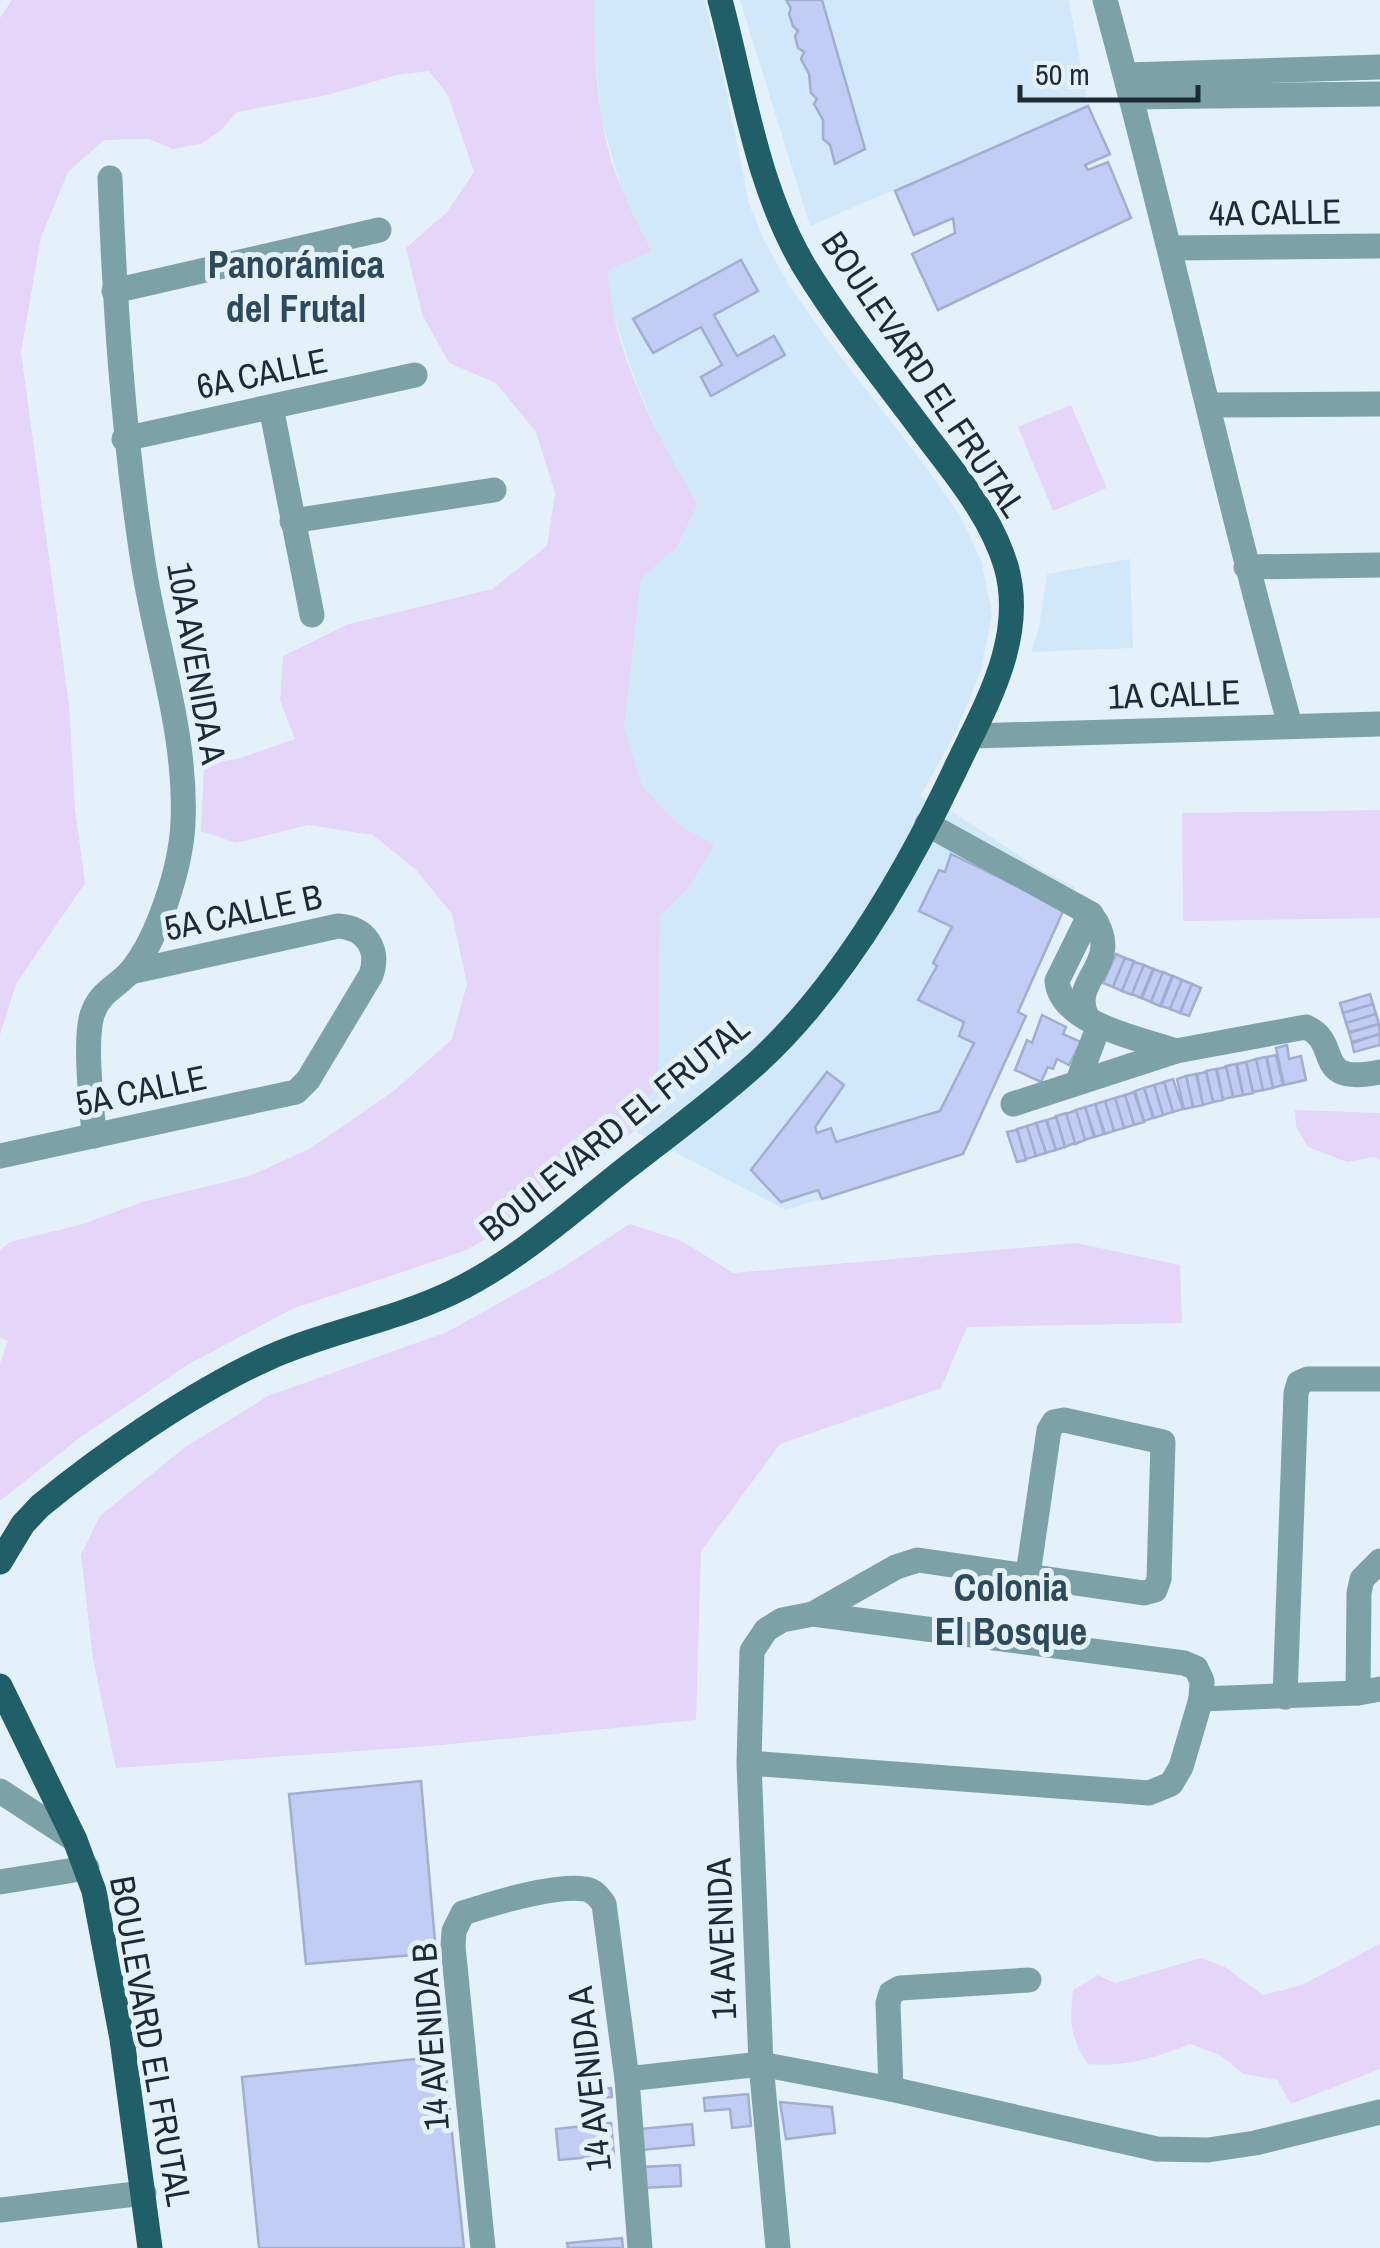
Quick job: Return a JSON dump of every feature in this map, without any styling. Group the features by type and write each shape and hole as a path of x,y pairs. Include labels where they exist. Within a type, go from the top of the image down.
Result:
{"main road":[{"name":"BOULEVARD EL FRUTAL","path":"0,1562 23,1524 40,1506 106,1457 265,1360 448,1294 492,1271 758,1062 786,1034 859,940 892,890 994,684 1010,634 1012,601 1006,567 978,506 800,259 766,184 720,0"},
{"name":"BOULEVARD EL FRUTAL","path":"0,1686 88,1868 122,2040 150,2248"}],"street":[{"path":"1105,0 1171,248 1246,567 1290,725"},
{"path":"1129,86 1380,67"},
{"path":"1129,86 1380,94"},
{"name":"10A AVENIDA A","path":"94,1136 90,1022 102,994 130,972 155,928 178,858 184,799 177,730 144,568 124,439 110,178"},
{"path":"114,290 379,230"},
{"name":"4A CALLE","path":"1171,248 1380,246"},
{"name":"6A CALLE","path":"124,439 415,375"},
{"path":"1209,405 1380,404"},
{"path":"271,408 312,614"},
{"path":"292,521 494,490"},
{"path":"1246,567 1380,565"},
{"name":"1A CALLE","path":"970,736 1380,724"},
{"path":"927,824 1087,912 1058,981 1063,1000 1093,1021 1176,1051"},
{"name":"5A CALLE B","path":"130,972 338,926 354,928 367,938 375,960 371,975 308,1080 296,1092"},
{"path":"1078,1081 1093,1021"},
{"path":"1012,1104 1176,1051 1306,1028 1318,1035 1330,1064 1339,1072 1361,1076 1380,1072"},
{"name":"5A CALLE","path":"0,1156 296,1092"},
{"path":"1285,1697 1296,1393 1299,1383 1308,1379 1380,1379"},
{"path":"813,1614 896,1567 918,1560 1144,1593 1156,1590 1160,1578 1166,1452 1163,1442 1064,1420 1054,1422 1049,1430 1028,1574"},
{"path":"1201,1699 1369,1691 1359,1593 1362,1579 1380,1561"},
{"path":"750,1762 1149,1793 1171,1784 1181,1767 1201,1699 1202,1681 1196,1668 1184,1663 813,1614"},
{"name":"14 AVENIDA","path":"778,2248 762,2064 750,1762 752,1651 766,1630 782,1620 813,1614"},
{"path":"0,1791 75,1840"},
{"path":"0,1882 88,1868"},
{"name":"14 AVENIDA B","path":"483,2248 454,1931 463,1913 523,1895 585,1889 598,1894 604,1904"},
{"name":"14 AVENIDA A","path":"604,1904 627,2080 640,2248"},
{"path":"891,2089 891,1993 900,1988 1028,1980"},
{"path":"627,2080 762,2064 1157,2149 1208,2150 1256,2143 1380,2112"},
{"path":"0,2210 144,2193"}],"shaded area":[{"path":"12,0 594,0 596,74 608,148 624,194 652,251 608,270 611,300 639,392 698,504 677,547 641,579 624,728 643,787 679,825 714,845 690,886 660,916 658,1079 634,1131 529,1216 464,1251 292,1309 187,1365 78,1439 0,1501 0,1363 8,1341 0,1338 0,1250 10,1242 83,1224 142,1202 250,1176 311,1148 395,1090 452,1039 467,984 452,914 416,870 373,835 308,825 236,843 201,831 204,764 237,759 295,739 280,700 283,656 349,624 492,589 547,546 555,493 536,432 496,383 449,363 422,314 406,248 447,212 474,172 448,95 429,71 237,112 201,144 173,149 149,139 104,140 68,172 41,237 21,352 69,705 75,809 85,883 16,984 0,1035 0,18"},
{"path":"594,0 704,0 749,204 764,240 790,287 826,338 960,516 981,560 992,614 981,671 955,734 920,797 954,813 1043,871 1075,887 1018,1011 1026,1016 963,1154 786,1210 634,1131 658,1079 660,916 690,886 679,825 643,787 624,728 641,579 677,547 698,504 666,452 635,380 610,304 608,270 652,250 622,191 601,117"},
{"path":"740,0 1069,0 1088,106 810,226"},
{"path":"1071,405 1107,488 1053,511 1018,427"},
{"path":"1130,559 1133,648 1031,652 1039,628 1047,574"},
{"path":"1380,810 1380,918 1183,921 1182,813"},
{"path":"1295,1110 1380,1113 1380,1160 1374,1157 1347,1162 1308,1147 1296,1126"},
{"path":"630,1224 682,1241 733,1273 1076,1243 1180,1265 1182,1323 967,1327 941,1388 780,1444 701,1551 696,1720 431,1746 116,1768 93,1659 81,1555 100,1516 184,1448 268,1396 447,1332 560,1269"},
{"path":"1380,1944 1380,2069 1291,2104 1277,2080 1244,2074 1218,2054 1190,2044 1140,2060 1088,2064 1074,2037 1073,1990 1098,1975 1115,1983 1201,1958 1225,1967 1263,1995 1302,1985"}],"building":[{"path":"786,0 822,0 865,149 835,164 830,145 823,139 823,120 814,104 817,99 811,93 809,74 801,59 804,52 798,48 798,31"},
{"path":"1088,106 1110,154 1085,165 1088,170 1108,162 1131,218 938,310 912,254 955,233 953,218 914,235 895,191"},
{"path":"741,260 758,291 714,315 737,356 774,336 785,355 711,396 701,377 722,365 701,327 653,353 633,319"},
{"path":"951,854 1064,909 1018,1012 1026,1016 963,1154 822,1199 818,1190 781,1202 751,1170 827,1072 844,1085 815,1127 817,1133 831,1128 836,1142 940,1111 974,1043 959,1036 964,1022 918,1000 952,927 919,911 939,870 945,872"},
{"path":"1116,954 1125,958 1113,987 1103,983"},
{"path":"1125,958 1134,961 1122,991 1113,987"},
{"path":"1134,962 1144,965 1132,995 1122,991"},
{"path":"1144,965 1153,969 1141,998 1132,994"},
{"path":"1154,969 1163,973 1151,1002 1142,998"},
{"path":"1163,972 1172,976 1160,1006 1151,1002"},
{"path":"1173,976 1182,980 1170,1009 1161,1006"},
{"path":"1182,980 1192,984 1180,1013 1170,1009"},
{"path":"1192,984 1201,988 1189,1016 1180,1013"},
{"path":"1370,994 1373,1004 1343,1013 1340,1003"},
{"path":"1373,1004 1376,1014 1346,1023 1343,1013"},
{"path":"1376,1014 1379,1024 1349,1032 1346,1023"},
{"path":"1042,1015 1066,1027 1063,1034 1081,1042 1069,1065 1057,1059 1041,1082 1015,1070 1027,1040 1032,1043"},
{"path":"1379,1024 1380,1034 1352,1042 1349,1033"},
{"path":"1380,1034 1380,1045 1354,1052 1352,1043"},
{"path":"1287,1045 1289,1059 1301,1056 1306,1080 1284,1085 1276,1048"},
{"path":"1276,1055 1283,1085 1273,1088 1267,1057"},
{"path":"1266,1057 1273,1088 1263,1090 1256,1059"},
{"path":"1256,1059 1263,1090 1253,1092 1246,1062"},
{"path":"1246,1062 1253,1093 1243,1095 1237,1064"},
{"path":"1236,1064 1243,1095 1233,1097 1226,1066"},
{"path":"1226,1067 1233,1097 1223,1099 1217,1069"},
{"path":"1216,1069 1223,1100 1213,1102 1206,1071"},
{"path":"1206,1072 1213,1102 1203,1105 1197,1074"},
{"path":"1196,1074 1203,1105 1193,1107 1186,1076"},
{"path":"1186,1076 1193,1107 1184,1109 1177,1079"},
{"path":"1173,1079 1183,1109 1173,1112 1164,1082"},
{"path":"1164,1082 1173,1112 1163,1115 1154,1085"},
{"path":"1154,1085 1163,1115 1154,1118 1144,1088"},
{"path":"1144,1088 1153,1118 1144,1121 1135,1091"},
{"path":"1134,1092 1144,1122 1134,1125 1125,1095"},
{"path":"1125,1095 1134,1125 1124,1128 1115,1098"},
{"path":"1115,1098 1124,1128 1114,1131 1105,1101"},
{"path":"1105,1101 1114,1131 1105,1134 1095,1104"},
{"path":"1095,1104 1104,1134 1095,1137 1085,1107"},
{"path":"1085,1107 1094,1137 1085,1140 1076,1110"},
{"path":"1076,1110 1085,1140 1075,1144 1066,1114"},
{"path":"1066,1113 1075,1143 1065,1147 1056,1116"},
{"path":"1056,1117 1065,1147 1056,1150 1047,1120"},
{"path":"1046,1120 1056,1150 1046,1153 1036,1123"},
{"path":"1036,1123 1046,1153 1036,1156 1027,1126"},
{"path":"1027,1126 1036,1156 1026,1159 1017,1129"},
{"path":"1017,1130 1026,1160 1017,1162 1007,1132"},
{"path":"421,1781 436,1953 306,1964 289,1794"},
{"path":"444,2056 464,2248 259,2248 242,2077"},
{"path":"611,2088 612,2097 582,2098 582,2089"},
{"path":"748,2094 751,2126 732,2128 730,2109 705,2111 704,2098"},
{"path":"780,2102 832,2107 835,2133 786,2139"},
{"path":"611,2123 614,2155 559,2160 556,2129"},
{"path":"692,2124 694,2145 642,2150 641,2129"},
{"path":"680,2165 681,2186 643,2188 642,2167"},
{"path":"622,2238 623,2248 568,2248 567,2243"}],"district":[{"name":"Panorámica del Frutal","path":"296,286"},
{"name":"Colonia El Bosque","path":"1011,1609"}]}
